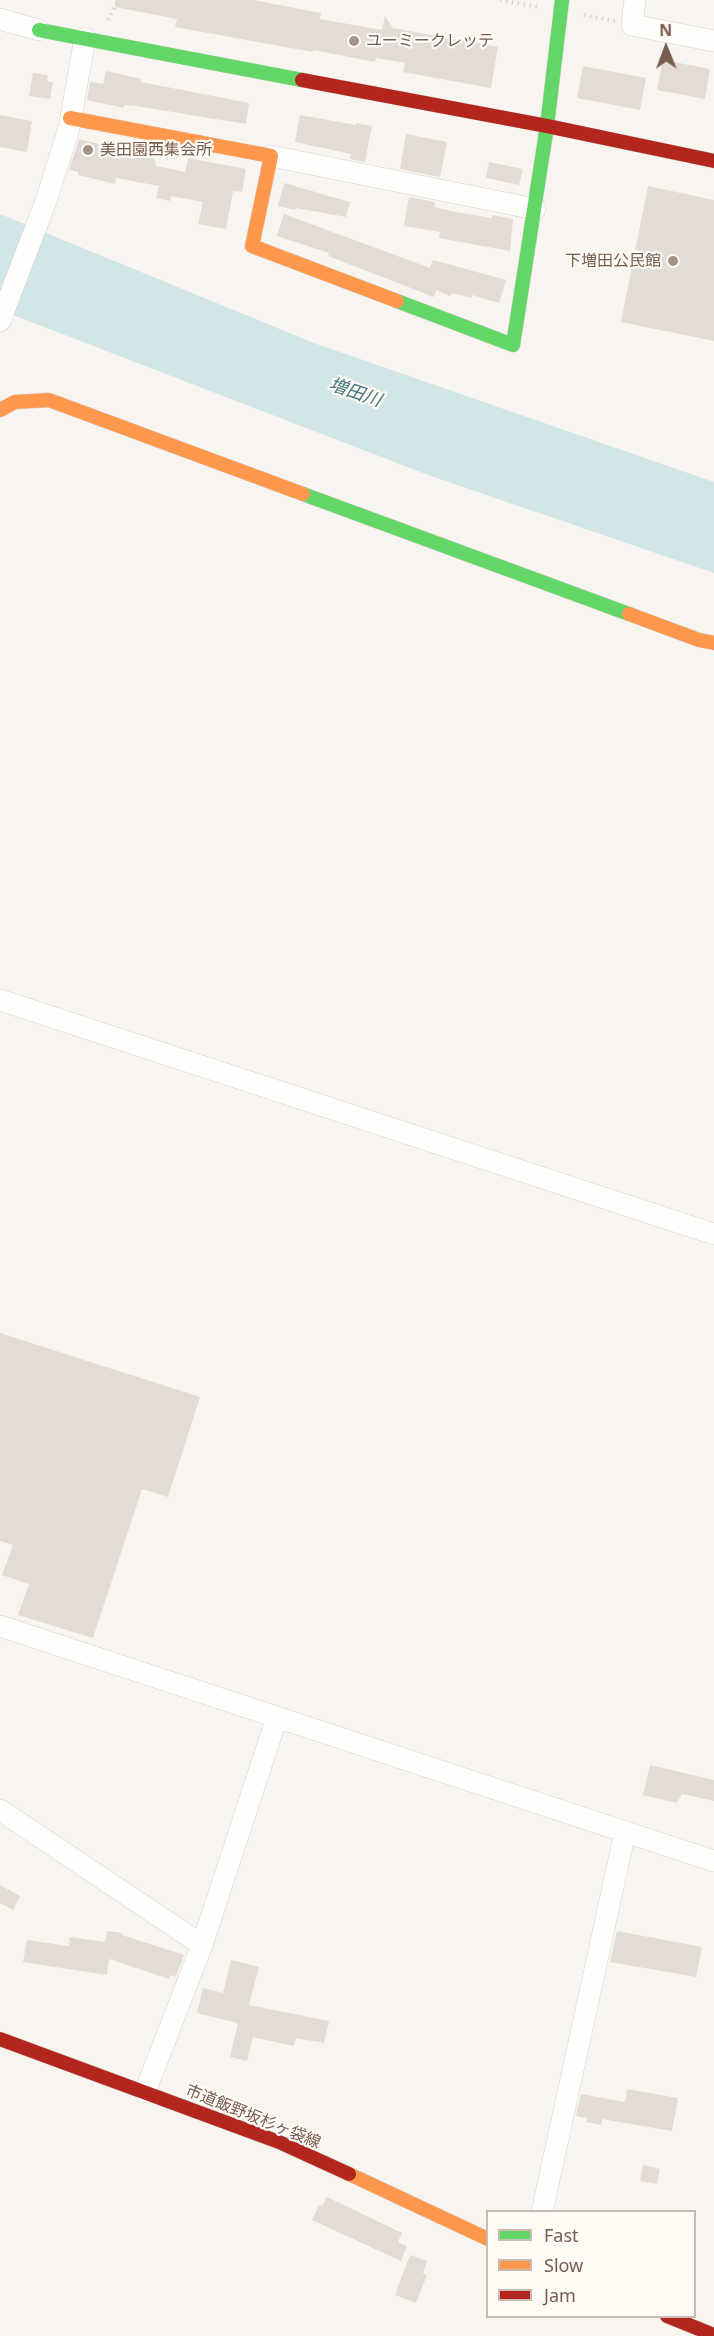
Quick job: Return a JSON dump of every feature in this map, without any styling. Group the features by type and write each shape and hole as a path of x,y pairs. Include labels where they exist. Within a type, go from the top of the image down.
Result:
{"street":[{"path":"271,156 252,246 513,345 547,126 562,0"},
{"path":"634,0 632,25 714,41"},
{"path":"0,21 547,126 714,161"},
{"path":"0,321 46,201 70,118 85,38"},
{"path":"70,118 535,209"},
{"path":"0,410 15,402 49,400 699,640 714,643"},
{"path":"0,1000 714,1234"},
{"path":"0,1626 714,1861"},
{"path":"145,2092 202,1945 277,1717"},
{"path":"0,1810 202,1945"},
{"path":"542,2210 625,1832"},
{"name":"市道飯野坂杉ヶ袋線","path":"0,2039 279,2142 486,2238"},
{"path":"672,2318 714,2335"}],"path":[{"path":"106,23 118,0"},
{"path":"500,0 545,9"},
{"path":"577,14 632,25"}],"water":[{"name":"増田川","path":"0,214 314,343 714,482 714,573 428,475 0,310"}],"building":[{"path":"116,0 253,0 321,13 320,19 382,30 385,16 393,28 498,47 491,88 403,72 405,63 376,58 375,62 175,27 177,19 115,7"},
{"path":"663,60 710,69 705,99 657,90"},
{"path":"583,66 646,78 640,110 577,98"},
{"path":"106,71 142,79 141,82 249,103 246,124 136,106 124,105 124,108 87,100 90,82 103,84"},
{"path":"33,73 48,75 47,81 53,82 50,99 29,96"},
{"path":"0,115 32,121 27,152 0,147"},
{"path":"300,115 372,126 365,162 350,159 351,154 295,142"},
{"path":"406,134 447,142 440,177 400,169"},
{"path":"79,139 99,144 98,149 129,156 130,153 154,158 156,166 185,172 188,158 246,169 242,192 233,191 226,229 198,224 203,202 171,196 170,201 156,198 159,186 116,178 115,184 78,175 78,172 69,170"},
{"path":"489,162 523,169 519,185 486,178"},
{"path":"284,183 350,202 346,217 278,206"},
{"name":"下増田公民館","path":"648,186 714,200 714,341 621,322"},
{"path":"409,197 435,202 434,207 450,211 513,219 510,251 439,238 440,232 404,226"},
{"path":"284,214 430,268 433,260 506,280 499,303 472,295 472,298 452,293 450,296 436,290 434,297 328,256 329,253 277,236"},
{"path":"0,1333 200,1397 168,1497 142,1489 93,1638 18,1615 29,1584 2,1575 13,1545 0,1541"},
{"path":"650,1765 714,1780 714,1801 682,1794 677,1803 643,1795"},
{"path":"0,1885 20,1896 13,1910 0,1903"},
{"path":"107,1931 122,1933 122,1935 184,1955 176,1977 170,1975 169,1979 109,1959 107,1975 23,1962 27,1940 69,1946 70,1937 105,1942"},
{"path":"617,1931 702,1947 696,1977 610,1962"},
{"path":"231,1960 259,1967 249,2005 329,2021 324,2043 296,2038 294,2046 253,2037 247,2061 230,2057 238,2023 197,2013 203,1988 223,1993"},
{"path":"627,2089 678,2098 672,2131 602,2119 601,2125 586,2122 587,2118 576,2116 581,2094 625,2102"},
{"path":"643,2165 660,2169 657,2184 640,2181"},
{"path":"327,2197 402,2233 398,2242 407,2246 401,2261 312,2220 319,2205 322,2206"},
{"path":"410,2255 427,2261 423,2273 427,2275 416,2303 395,2295"}],"traffic: fast":[{"path":"397,301 513,345 547,126 562,0"},
{"path":"39,30 302,80"},
{"path":"303,494 629,614"}],"traffic: slow":[{"path":"70,118 271,156 252,246 397,301"},
{"path":"0,410 15,402 49,400 303,494"},
{"path":"629,614 699,640 714,643"},
{"path":"349,2174 486,2238"}],"traffic: jam":[{"path":"302,80 547,126 714,161"},
{"path":"0,2039 279,2142 349,2174"},
{"path":"672,2318 714,2335"}],"place":[{"name":"ユーミークレッテ","path":"354,41"},
{"name":"美田園西集会所","path":"88,150"},
{"name":"下増田公民館","path":"673,261"}]}
